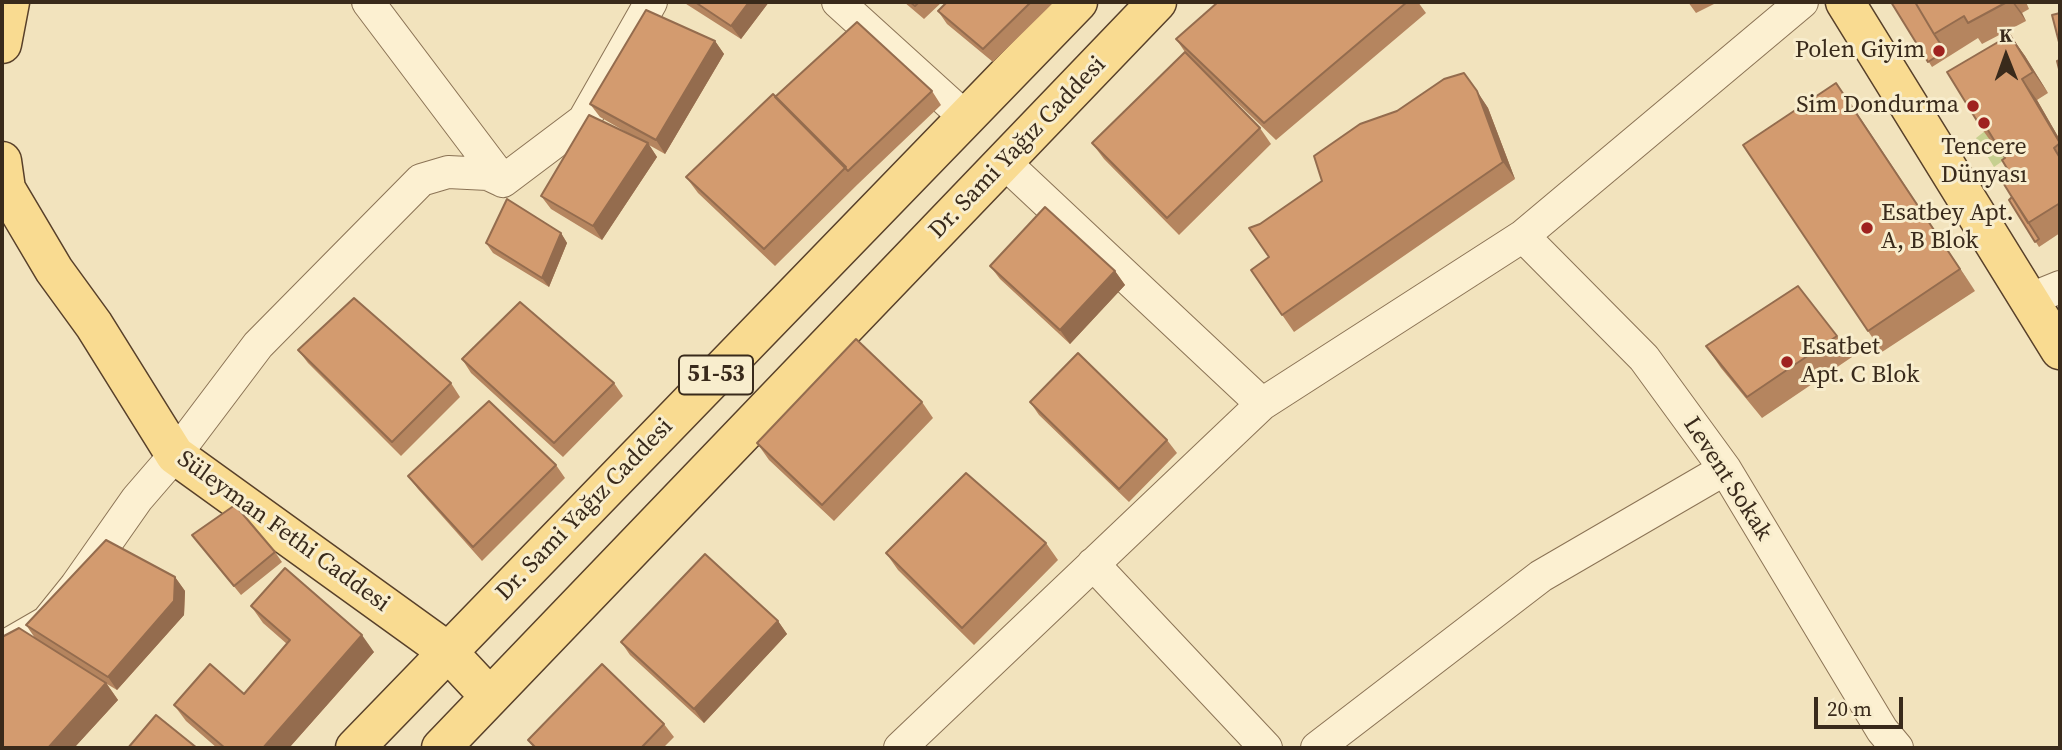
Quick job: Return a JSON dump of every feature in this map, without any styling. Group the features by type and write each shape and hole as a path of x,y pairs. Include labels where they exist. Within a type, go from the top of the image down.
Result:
{"main road":[{"path":"2,44 9,2"},
{"name":"Dr. Sami Yağız Caddesi","path":"355,748 1079,2"},
{"name":"Dr. Sami Yağız Caddesi","path":"441,748 1157,2"},
{"path":"1845,2 2044,293 2060,350"},
{"name":"Süleyman Fethi Caddesi","path":"2,161 6,189 54,270 94,325 175,456 447,651 490,697"}],"street":[{"path":"368,2 503,181"},
{"path":"503,181 584,120 651,2"},
{"path":"838,2 966,118"},
{"path":"900,748 1262,404 1523,236 1802,2"},
{"path":"1004,162 1262,404"},
{"path":"2,648 47,622 76,586 137,499 175,456 258,345 421,180 449,172 488,174 503,181"},
{"name":"Levent Sokak","path":"1523,236 1644,358 1725,469 1880,742"},
{"path":"1317,748 1541,576 1725,469"},
{"path":"1093,564 1266,748"}],"green space":[{"path":"1985,131 1997,150 2001,148 2007,158 1994,167 1976,138"}],"building":[{"path":"695,2 749,2 731,26"},
{"path":"947,2 1031,2 983,49 938,11"},
{"path":"1218,2 1407,2 1264,123 1176,39"},
{"path":"1891,2 1915,2 1945,51 1928,62"},
{"path":"1915,2 2007,2 1968,23 1964,16 1934,34"},
{"path":"646,10 715,41 656,140 590,104"},
{"path":"2060,13 2060,46 2052,15"},
{"path":"857,22 932,91 848,171 775,97"},
{"path":"2010,35 2033,72 2022,79 2060,143 2054,148 2060,158 2060,203 2028,223 2002,181 2011,175 2002,160 2005,158 1986,127 1982,129 1947,72"},
{"path":"1185,52 1260,128 1167,218 1092,143"},
{"path":"1464,73 1477,91 1503,162 1282,315 1251,270 1269,257 1249,228 1260,224 1322,181 1314,156 1360,124 1397,111 1444,79"},
{"name":"Esatbey Apt. A, B Blok","path":"1836,83 1960,269 1868,331 1743,145"},
{"path":"773,94 846,167 764,249 686,177"},
{"path":"589,115 648,143 593,226 541,196"},
{"path":"2012,197 2039,239 2035,242 2009,200"},
{"path":"507,199 561,233 542,278 486,243"},
{"path":"1045,207 1115,271 1060,330 990,266"},
{"path":"1798,286 1837,336 1747,397 1706,346"},
{"path":"354,298 451,383 392,442 298,350"},
{"path":"520,302 614,383 554,443 462,359"},
{"path":"856,339 922,402 822,505 757,443"},
{"path":"1078,353 1167,440 1119,489 1030,402"},
{"path":"489,401 556,465 473,547 408,476"},
{"path":"966,473 1046,543 962,628 886,553"},
{"path":"235,505 275,552 234,586 192,535"},
{"path":"106,540 175,577 174,601 108,677 26,625"},
{"path":"705,554 778,621 694,709 621,642"},
{"path":"285,568 362,635 263,748 225,748 174,705 210,664 244,694 290,640 251,606"},
{"path":"19,628 106,683 48,748 2,748 2,637"},
{"path":"602,664 664,724 641,748 536,748 528,740"},
{"path":"156,715 197,748 128,748"}],"place":[{"name":"Polen Giyim","path":"1939,51"},
{"name":"Sim Dondurma","path":"1973,106"},
{"name":"Tencere Dünyası","path":"1984,123"},
{"name":"Esatbey Apt. A, B Blok","path":"1867,228"},
{"name":"Esatbet Apt. C Blok","path":"1787,362"}]}
